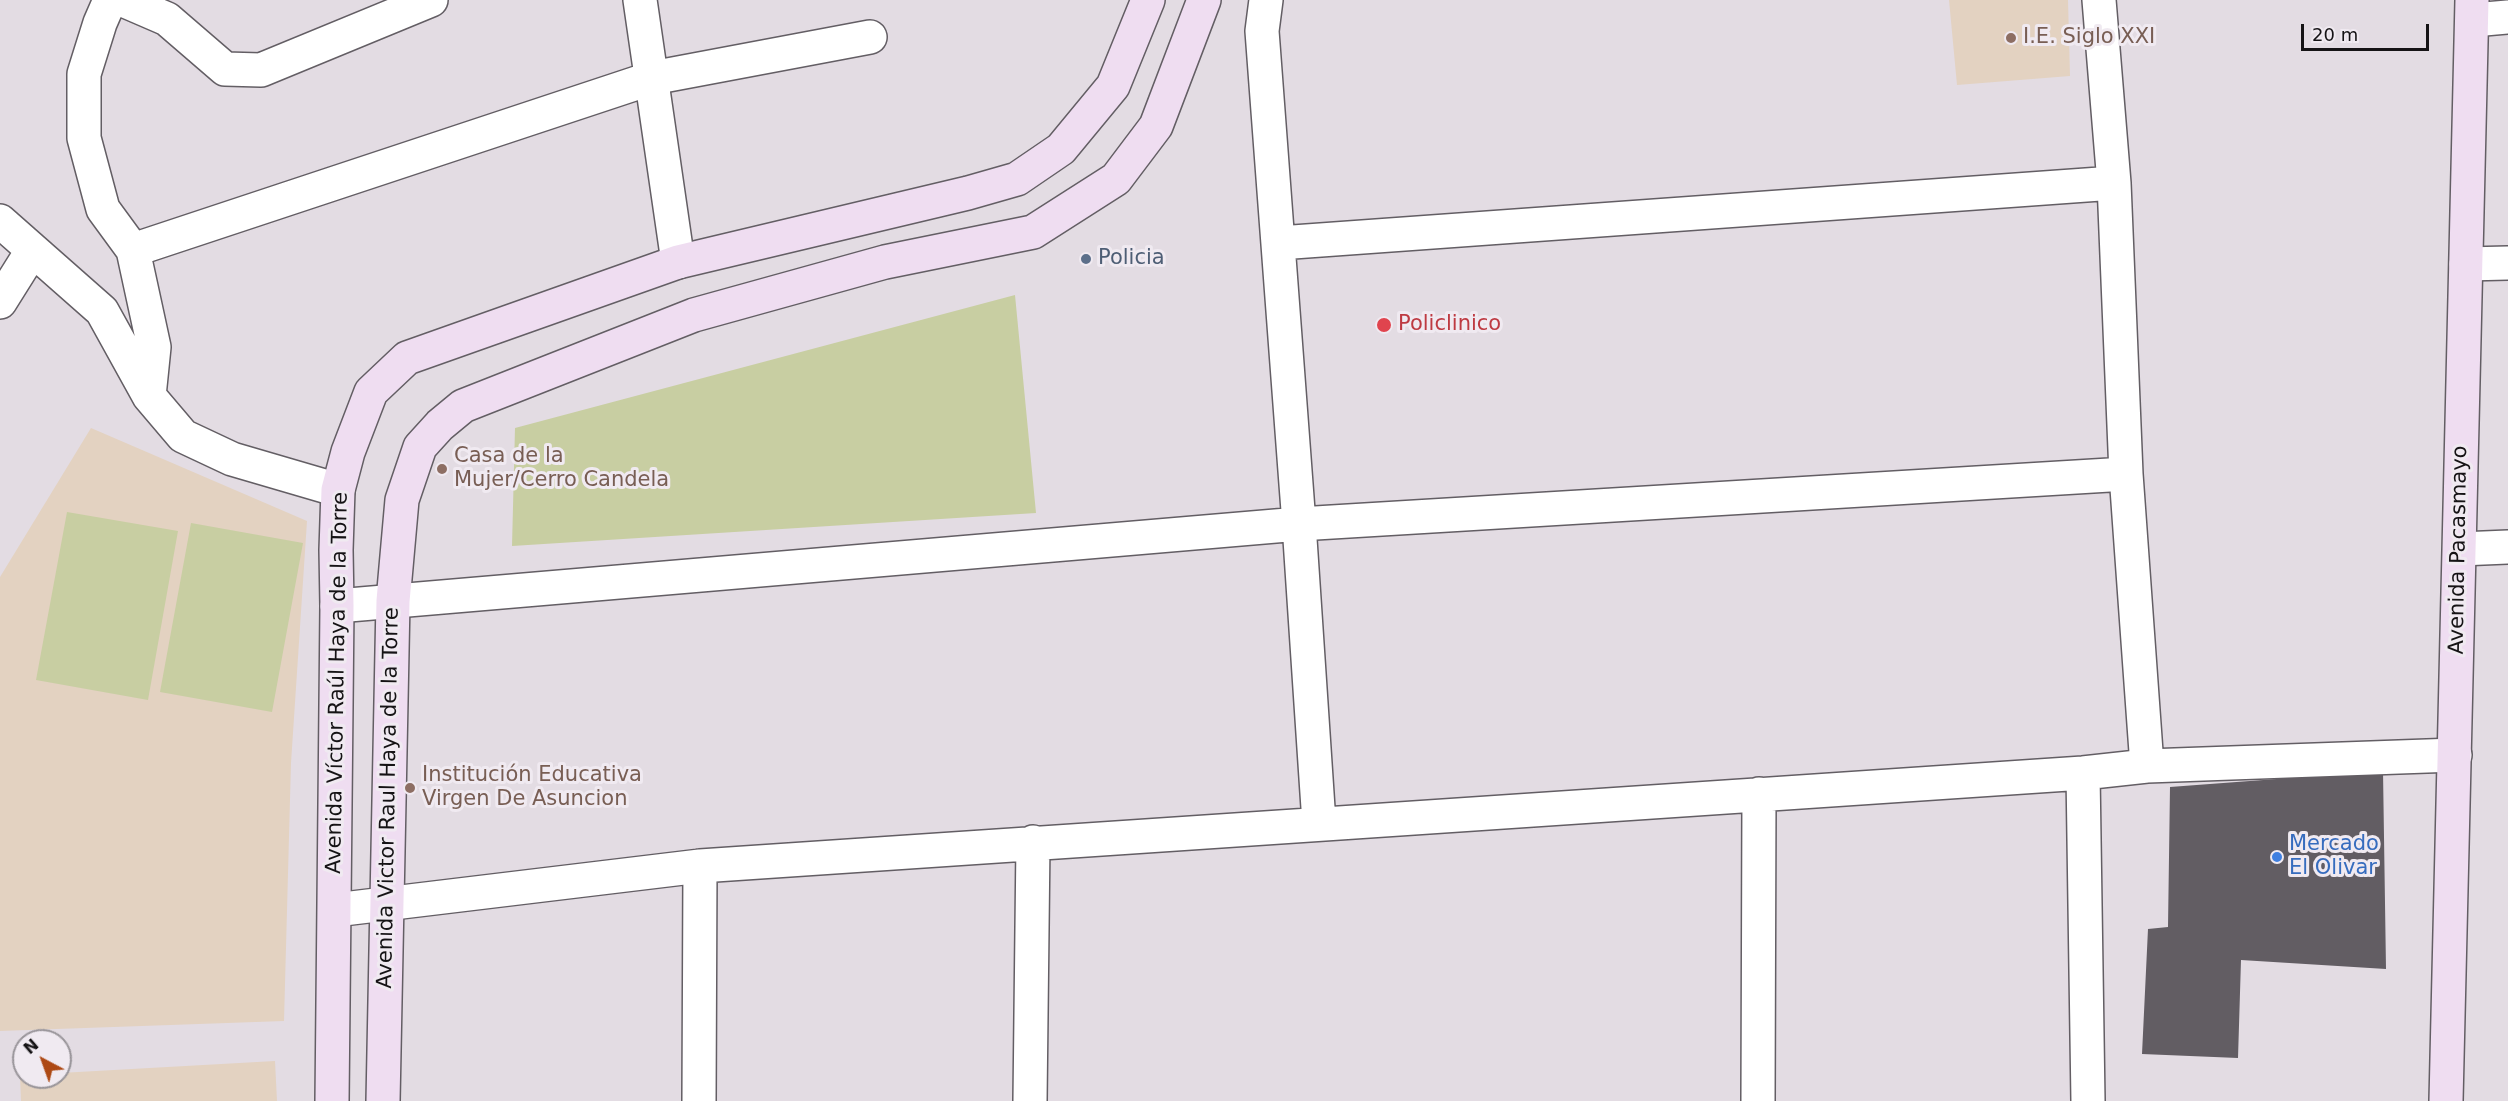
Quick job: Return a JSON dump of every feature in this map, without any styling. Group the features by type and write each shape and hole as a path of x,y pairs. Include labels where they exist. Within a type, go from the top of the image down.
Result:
{"street":[{"path":"110,0 100,23 84,74 84,138 103,209 134,250 154,347 149,396"},
{"path":"123,0 167,19 225,69 261,70 430,0"},
{"path":"640,0 678,262"},
{"name":"Avenida Víctor Raúl Haya de la Torre","path":"332,1101 336,550 339,490 348,452 371,392 407,358 678,262 968,193 1017,178 1061,149 1113,86 1148,0"},
{"name":"Avenida Victor Raul Haya de la Torre","path":"383,1101 393,601 402,500 420,447 440,425 463,406 694,315 885,262 1033,232 1116,179 1156,126 1204,0"},
{"path":"1266,0 1262,31 1319,823"},
{"path":"2098,0 2114,183 2126,474 2147,766"},
{"path":"2472,10 2508,17"},
{"name":"Avenida Pacasmayo","path":"2446,1101 2472,10"},
{"path":"134,250 652,78 870,37"},
{"path":"1279,243 2114,183"},
{"path":"0,220 32,251 102,311 149,396 183,436 232,459 339,490"},
{"path":"0,302 32,251"},
{"path":"2466,264 2508,263"},
{"path":"337,606 1299,524 2126,474"},
{"path":"2460,549 2508,548"},
{"path":"335,910 700,866 2084,773 2147,766 2455,755"},
{"path":"2084,773 2088,1101"},
{"path":"1758,1101 1759,794"},
{"path":"1030,1101 1033,842"},
{"path":"699,1101 700,866"}],"shaded area":[{"name":"I.E. Siglo XXI","path":"1949,0 2068,0 2070,76 1957,85"},
{"path":"91,428 307,521 291,763 284,1021 0,1031 0,577"},
{"path":"275,1061 277,1101 21,1101 21,1089 72,1089 72,1072"}],"green space":[{"path":"1015,295 1036,513 512,546 515,428"},
{"path":"67,512 178,531 148,700 36,680"},
{"path":"191,523 303,543 272,712 160,692"}],"building":[{"name":"Mercado El Olivar","path":"2383,771 2386,969 2241,960 2238,1058 2142,1054 2148,929 2168,927 2170,787"}],"place":[{"name":"I.E. Siglo XXI","path":"2011,38"},
{"name":"Policia","path":"1086,259"},
{"name":"Policlinico","path":"1384,325"},
{"name":"Casa de la Mujer/Cerro Candela","path":"442,469"},
{"name":"Institución Educativa Virgen De Asuncion","path":"410,788"},
{"name":"Mercado El Olivar","path":"2277,857"}]}
